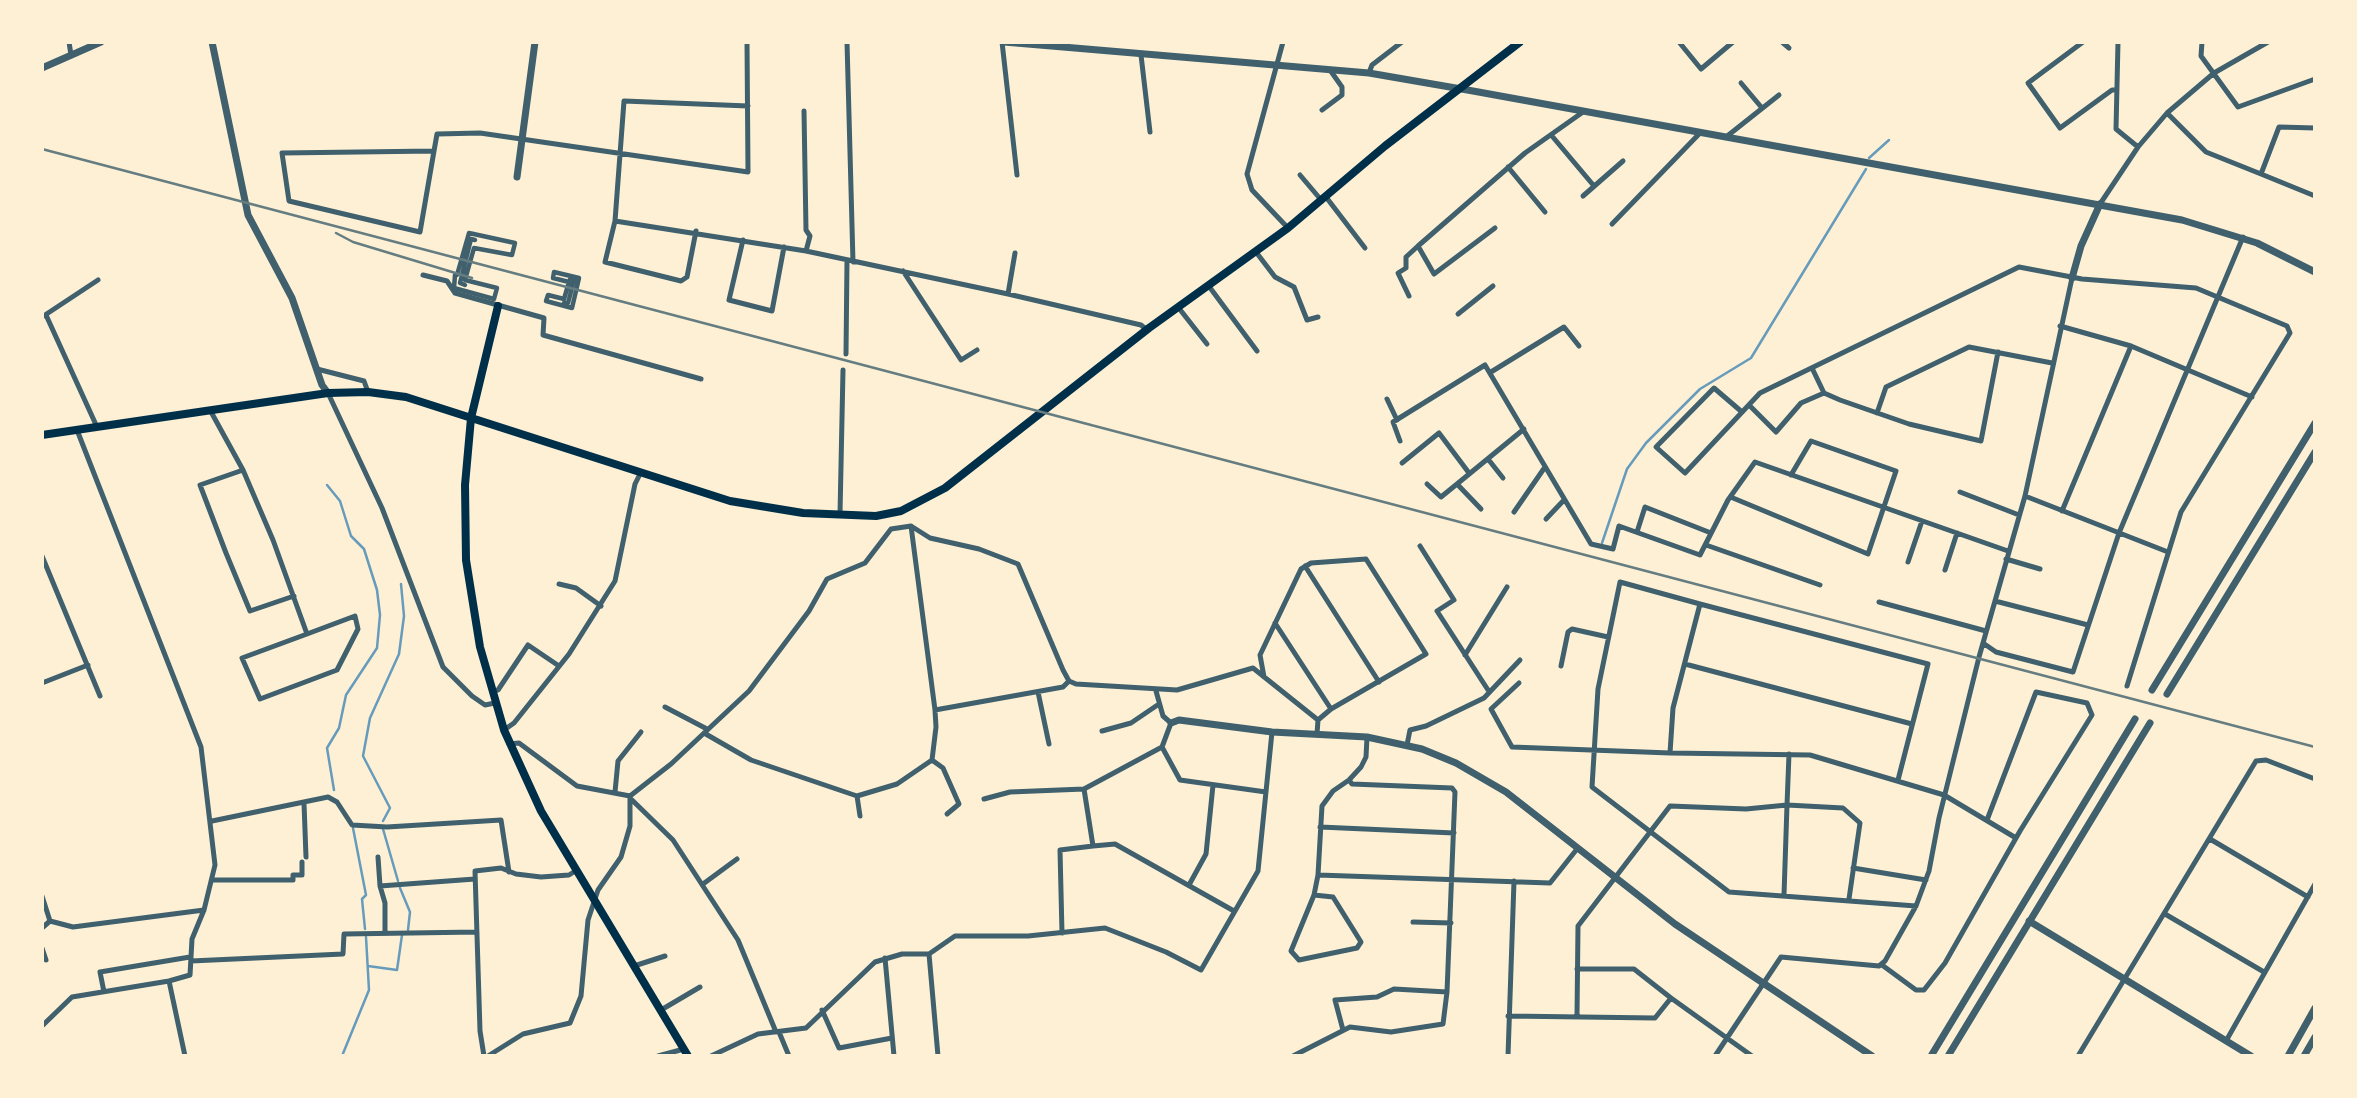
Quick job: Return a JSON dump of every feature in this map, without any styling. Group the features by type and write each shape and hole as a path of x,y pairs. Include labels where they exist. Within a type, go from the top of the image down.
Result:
{"main road":[{"path":"42,435 328,393 368,392 406,397 740,503 803,513 889,514 918,505 945,488 1147,330 1288,228 1385,146 1520,42"},
{"path":"499,306 471,418 465,485 466,560 473,617 504,730 541,811 686,1053"}],"street":[{"path":"69,42 71,55"},
{"path":"43,64 102,42"},
{"path":"212,42 246,208 292,298 317,369 382,508 443,667 472,696 485,705 495,703"},
{"path":"517,177 535,42"},
{"path":"434,151 282,153 289,201 420,232 437,134 480,133 748,172 747,42"},
{"path":"846,354 850,261 847,42"},
{"path":"1017,176 1003,42 1369,73 2100,204 2203,225 2242,237 2315,272"},
{"path":"1283,42 1247,174 1252,190 1288,228"},
{"path":"1369,73 1372,65 1402,42"},
{"path":"1679,42 1701,69 1733,42"},
{"path":"1782,42 1789,48"},
{"path":"2084,42 2028,83 2060,128 2112,90 2117,90"},
{"path":"2118,42 2116,129 2138,147"},
{"path":"2202,42 2202,56 2238,107 2315,79"},
{"path":"1882,965 1916,906 1926,880 1944,795 1986,631 2025,496 2060,326 2081,247 2100,204 2138,147 2167,113 2214,73 2268,42"},
{"path":"1141,55 1150,132"},
{"path":"1322,110 1342,94 1342,87 1330,70"},
{"path":"1741,83 1762,108"},
{"path":"1726,137 1779,96"},
{"path":"696,231 687,277 681,281 605,262 615,221 624,102 748,106"},
{"path":"804,111 806,230 810,236 806,251"},
{"path":"1409,296 1398,273 1406,268 1406,257 1508,167 1583,112"},
{"path":"2167,113 2206,152 2315,196"},
{"path":"2261,174 2279,127 2315,128"},
{"path":"1612,224 1700,133"},
{"path":"1552,136 1594,186"},
{"path":"1583,196 1623,161"},
{"path":"1508,167 1545,212"},
{"path":"1300,175 1365,248"},
{"path":"615,221 696,231 806,251 1009,294 1141,325 1147,330"},
{"path":"1418,246 1434,274 1495,228"},
{"path":"469,233 515,243 512,255 474,248 465,280 497,288 494,299 454,288 456,282 453,281 469,233"},
{"path":"1983,643 1996,652 2073,672 2119,533 2242,237"},
{"path":"465,285 460,283 471,239 475,240"},
{"path":"743,240 729,300 772,311 784,247"},
{"path":"1256,252 1275,277 1294,287 1307,320 1318,317"},
{"path":"1009,294 1015,253"},
{"path":"1742,412 1714,388 1656,446 1685,473 1760,393 2019,267 2072,278 2196,288 2287,326 2290,333 2181,512 2127,685"},
{"path":"903,271 961,360 977,350"},
{"path":"554,272 579,278 572,308 546,301 548,295 564,299 569,282 553,278 554,272"},
{"path":"423,275 447,281 455,293 544,318 543,335 701,379"},
{"path":"564,303 568,303 574,280 570,279"},
{"path":"97,427 44,316 98,280"},
{"path":"1208,285 1257,351"},
{"path":"1458,314 1493,286"},
{"path":"1178,307 1207,344"},
{"path":"2060,326 2131,346 2252,397"},
{"path":"1491,372 1564,327 1579,346"},
{"path":"1877,412 1886,387 1969,346 2052,363"},
{"path":"2062,511 2131,346"},
{"path":"1749,405 1776,432 1801,403 1824,393 1909,424 1981,441 1998,352"},
{"path":"1400,441 1393,422 1485,365 1591,544 1613,549 1619,526 1700,555 1728,500 1733,498 1755,462 2008,551"},
{"path":"1812,368 1824,393"},
{"path":"317,369 364,381 368,392"},
{"path":"841,514 843,370"},
{"path":"1387,399 1397,420"},
{"path":"210,410 243,470 285,567 307,634"},
{"path":"2152,690 2315,423"},
{"path":"1427,484 1441,497 1524,429"},
{"path":"42,1026 66,1001 190,975 192,939 214,880 212,821 201,747 78,430"},
{"path":"1402,463 1439,433 1469,473"},
{"path":"1733,498 1868,554 1896,471 1811,441 1791,475"},
{"path":"2167,694 2315,453"},
{"path":"1488,458 1503,478"},
{"path":"1514,512 1545,467"},
{"path":"243,470 200,485 226,553 250,611 293,596"},
{"path":"504,730 514,723 559,666 615,581 635,484 641,472"},
{"path":"1457,484 1481,509"},
{"path":"1960,492 2019,515"},
{"path":"2025,496 2168,552"},
{"path":"1546,519 1564,500"},
{"path":"1637,532 1645,507 1712,533"},
{"path":"577,870 569,875 541,877 509,872 501,868 475,871 480,1031 486,1056 523,1034 570,1023 582,996 588,920 594,898 621,857 630,826 631,798 706,731 766,671 827,579 865,564 891,529 889,514"},
{"path":"1908,562 1922,521"},
{"path":"891,529 911,526 930,538 979,549 1018,564 1069,681 1076,684 1156,691 1177,690 1253,668 1318,720"},
{"path":"665,707 751,760 857,796 897,784 932,761 935,710 911,526"},
{"path":"1945,570 1957,533"},
{"path":"1706,545 1820,585"},
{"path":"1420,546 1454,600 1437,611 1488,690"},
{"path":"42,556 100,696"},
{"path":"1264,677 1260,655 1301,569 1306,566 1366,559 1426,654 1331,709 1318,720 1317,734"},
{"path":"2006,559 2040,569"},
{"path":"1306,566 1378,682"},
{"path":"1898,780 1928,664 1620,582 1598,689 1592,787 1729,892 1916,906"},
{"path":"559,584 576,588 601,606"},
{"path":"1465,655 1507,587"},
{"path":"1995,601 2088,625"},
{"path":"1879,602 1986,631"},
{"path":"1670,753 1673,708 1700,604"},
{"path":"355,616 358,629 337,670 260,699 242,658 307,634 355,616"},
{"path":"1275,623 1331,709"},
{"path":"1561,666 1568,632 1572,629 1608,637"},
{"path":"492,692 498,690 528,645 559,666"},
{"path":"1407,745 1410,730 1426,726 1483,698 1520,660"},
{"path":"1685,664 1912,724"},
{"path":"42,683 88,665"},
{"path":"935,710 1063,687 1069,681"},
{"path":"1491,709 1519,683"},
{"path":"1156,691 1163,716 1171,723"},
{"path":"1038,692 1049,744"},
{"path":"1715,1056 1781,957 1882,965 1916,990 1924,990 1945,963 2016,838 2092,715 2087,703 2036,692 1987,820"},
{"path":"1483,698 1512,747 1810,755 1944,795 2016,838"},
{"path":"1102,731 1131,723 1159,704"},
{"path":"1931,1056 2135,719"},
{"path":"984,799 1010,792 1084,789 1162,747 1171,723 1179,720 1272,732 1367,737 1407,745 1456,763 1489,780 1615,878 1762,985 1872,1056"},
{"path":"1948,1056 2150,723"},
{"path":"615,792 618,761 641,732"},
{"path":"711,1056 758,1034 806,1028 874,962 902,954 929,954 956,936 965,934 1028,936 1105,928 1166,952 1200,970 1258,871 1272,732"},
{"path":"1314,895 1333,897 1361,942 1357,948 1299,960 1291,951 1314,895 1318,875 1322,806 1329,795 1349,780 1366,757 1367,737"},
{"path":"509,744 519,743 569,782 631,798 673,839 738,940 789,1056"},
{"path":"1162,747 1180,780 1266,792"},
{"path":"1784,895 1789,754"},
{"path":"2078,1056 2256,761 2266,760 2315,779"},
{"path":"932,761 943,768 959,804 947,814"},
{"path":"1293,1056 1350,1027 1391,1032 1443,1024 1451,923 1454,833 1452,788 1352,784 1349,780"},
{"path":"1189,885 1206,855 1213,785"},
{"path":"1084,789 1093,846"},
{"path":"857,796 860,816"},
{"path":"212,821 328,797 337,802 352,825 387,827 501,820 509,872"},
{"path":"214,880 293,880 293,875 302,875 304,803"},
{"path":"1577,1016 1578,926 1670,806 1746,809 1787,805 1843,808 1860,822 1849,900"},
{"path":"1320,827 1454,833"},
{"path":"2210,839 2308,897"},
{"path":"1062,933 1060,850 1115,844 1234,911"},
{"path":"1318,875 1550,883 1577,849"},
{"path":"378,857 380,886 385,903 385,933"},
{"path":"703,884 737,859"},
{"path":"1853,868 1926,880"},
{"path":"380,886 475,879"},
{"path":"1508,1056 1514,881"},
{"path":"2226,1041 2315,884"},
{"path":"42,896 50,922"},
{"path":"42,928 50,922 73,927 205,910"},
{"path":"2165,914 2264,972"},
{"path":"2029,921 2251,1056"},
{"path":"1413,922 1451,923"},
{"path":"104,992 100,972 190,959 343,954 344,933 477,932"},
{"path":"42,948 46,960"},
{"path":"929,954 938,1056"},
{"path":"634,966 665,956"},
{"path":"886,958 894,1056"},
{"path":"1577,969 1634,969 1752,1056"},
{"path":"169,981 185,1056"},
{"path":"661,1010 700,987"},
{"path":"1343,1030 1335,1000 1377,997 1394,989 1447,992"},
{"path":"1508,1016 1656,1018 1671,998"},
{"path":"2288,1056 2315,1008"},
{"path":"822,1010 839,1048 892,1038"},
{"path":"2304,1056 2315,1037"},
{"path":"658,1056 686,1053"}],"waterway":[{"path":"1869,158 1889,140"},
{"path":"1602,543 1627,469 1646,443 1700,389 1751,358 1866,169"},
{"path":"327,485 340,501 351,536 364,549 377,590 380,615 377,648 346,695 339,728 327,748 334,790"},
{"path":"383,821 390,808 363,756 370,718 399,654 404,616 401,584"},
{"path":"353,828 366,895 362,899 365,929"},
{"path":"383,829 398,881"},
{"path":"400,888 410,912 408,930"},
{"path":"368,966 397,970 402,935"},
{"path":"342,1056 369,990 366,937"}],"railway":[{"path":"42,149 2315,747"},
{"path":"336,233 353,242 472,278"}]}
